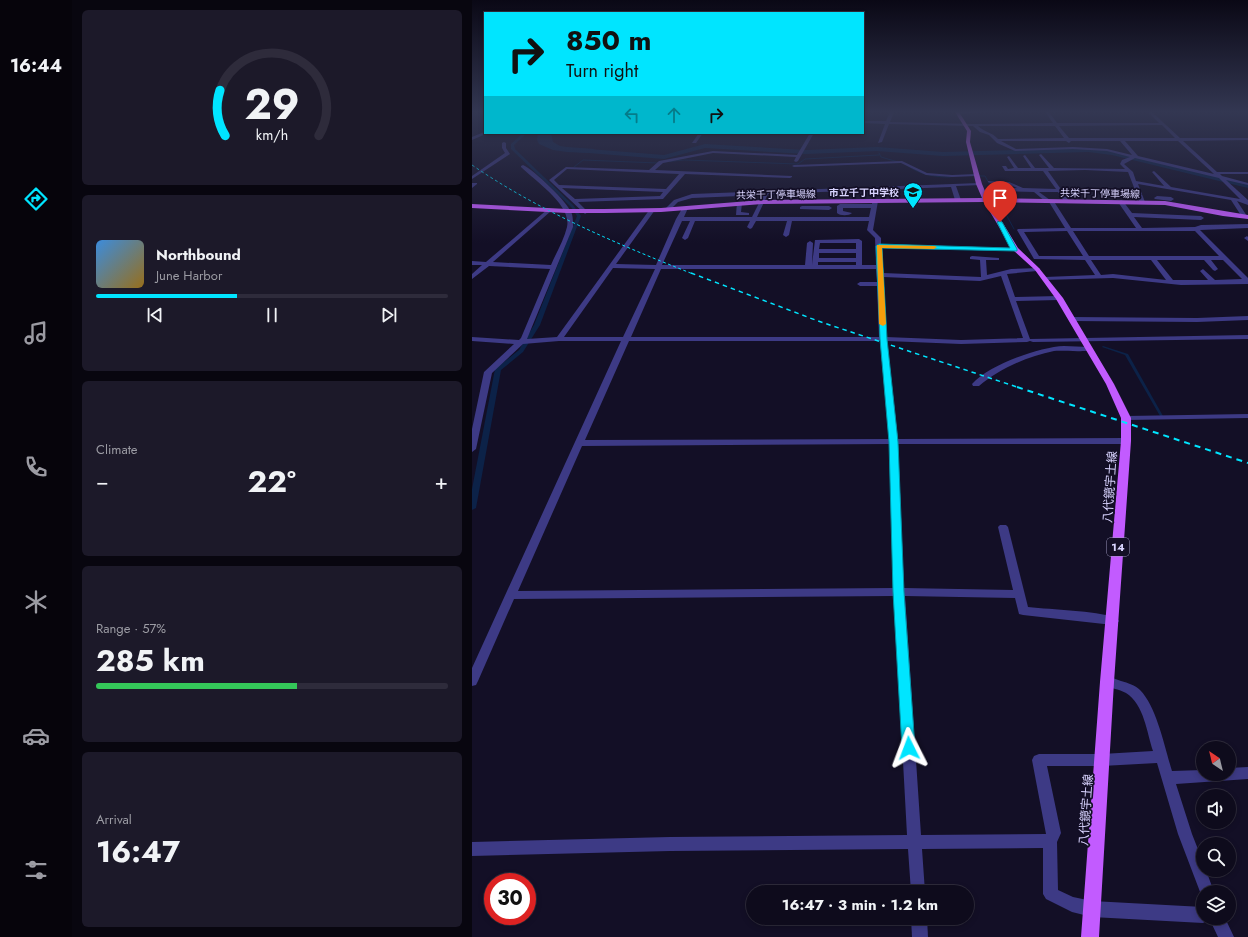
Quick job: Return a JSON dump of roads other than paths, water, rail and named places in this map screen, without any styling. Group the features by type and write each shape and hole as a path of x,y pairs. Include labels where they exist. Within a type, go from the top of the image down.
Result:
{"main road":[{"name":"14","path":"972,156 979,184 988,200"},
{"name":"共栄千丁停車場線","path":"472,206 582,212 652,210 762,202 820,205 958,200 1067,202 1164,201 1194,208 1246,216"},
{"name":"八代鏡宇土線","path":"988,200 1014,249 1036,262 1059,298 1110,384 1126,418 1126,441 1107,682 1090,937"}],"street":[{"path":"472,178 504,156"},
{"path":"651,171 660,163 695,156"},
{"path":"785,192 784,190 790,177 789,175 799,156 793,156"},
{"path":"1025,156 1034,170"},
{"path":"1042,156 1052,169"},
{"path":"1130,156 1248,184"},
{"path":"1197,156 1247,202"},
{"path":"1009,157 1017,170"},
{"path":"1135,157 1122,162 1122,164 1134,182 1142,202"},
{"path":"794,164 898,162 926,174 952,176 977,175"},
{"path":"472,449 488,372 524,339 570,227 570,216 567,211 523,166"},
{"path":"582,212 574,201 551,180 566,168 651,171 744,177 790,177"},
{"path":"1005,169 1085,169 1128,171"},
{"path":"1044,170 1067,202"},
{"path":"1154,172 1169,190"},
{"path":"574,201 661,198 683,173"},
{"path":"1216,173 1248,173"},
{"path":"763,183 767,176"},
{"path":"936,178 939,186"},
{"path":"990,182 1018,185 1022,190"},
{"path":"1134,182 1169,190"},
{"path":"668,209 676,200 686,197 766,194 813,189 979,184"},
{"path":"953,185 958,200"},
{"path":"558,186 667,192"},
{"path":"1002,189 1059,191"},
{"path":"1035,190 1038,194 1050,201 1099,276"},
{"path":"1137,190 1169,190 1208,194 1247,202"},
{"path":"750,226 766,194"},
{"path":"1208,194 1211,202"},
{"path":"1157,198 1164,201 1171,199"},
{"path":"1232,198 1246,216"},
{"path":"1121,202 1140,229"},
{"path":"739,203 738,214 755,216 790,219 872,216"},
{"path":"872,216 840,213 840,206 874,204 870,230 878,238 879,246 883,339 894,442 899,592 918,885"},
{"path":"715,219 719,205"},
{"path":"802,208 820,205 829,208"},
{"path":"472,681 684,208"},
{"path":"1194,208 1209,227"},
{"path":"472,277 549,210"},
{"path":"560,339 652,210"},
{"path":"1130,215 1201,218"},
{"path":"679,219 715,219 755,216"},
{"path":"686,238 693,219"},
{"path":"786,235 790,219"},
{"path":"1036,262 1020,230 1196,229 1201,227 1248,226"},
{"path":"1196,229 1248,281"},
{"path":"816,263 817,241 859,241 860,263"},
{"path":"808,267 810,243"},
{"path":"879,246 1014,249"},
{"path":"816,251 859,251"},
{"path":"972,258 997,259"},
{"path":"1154,258 1171,282"},
{"path":"1206,258 1215,269"},
{"path":"880,275 984,278 1036,262 1088,259 1225,258"},
{"path":"983,259 984,278"},
{"path":"472,263 553,268"},
{"path":"613,266 808,267 816,263 860,263 879,266"},
{"path":"1203,271 1214,282"},
{"path":"472,339 520,342 560,339 883,339 961,342 1027,340 1003,273"},
{"path":"1046,279 1099,276 1130,277 1186,283 1248,281"},
{"path":"1180,276 1186,283"},
{"path":"860,284 881,284"},
{"path":"1012,299 1059,298"},
{"path":"1071,319 1197,320 1248,318"},
{"path":"1033,340 1086,344 1248,337"},
{"path":"976,384 1008,364 1027,357 1062,348 1086,344"},
{"path":"1126,418 1248,416"},
{"path":"578,443 1126,441"},
{"path":"1003,527 1024,611 1068,615 1112,622"},
{"path":"510,595 899,592 1019,594"},
{"path":"1107,682 1132,689 1141,698 1148,711 1185,834 1204,885"},
{"path":"1161,757 1102,760 1040,760 1054,833 1050,842 1051,894 1072,904 1092,909 1196,915"},
{"path":"1167,778 1248,773"},
{"path":"472,849 670,844 1050,842"},
{"path":"919,925 920,937"},
{"path":"1220,925 1226,937"}],"water":[{"path":"1103,346 1128,354 1163,416 1160,416 1125,355 1102,347"}],"waterway":[{"path":"472,508 498,369 521,351 537,325 579,216 572,206 520,156"},
{"path":"648,156 664,157 669,156"},
{"path":"664,162 684,160 798,164 805,159 866,156"},
{"path":"880,156 898,162"},
{"path":"1123,156 1248,186"},
{"path":"574,167 583,160 658,163"},
{"path":"908,166 918,172 928,175 950,177"},
{"path":"977,176 985,176 1014,229"}],"railway":[{"path":"472,165 524,197 579,226 693,274"},
{"path":"691,273 818,321 1020,388"},
{"path":"1017,387 1248,463"}],"place":[{"name":"市立千丁中学校","path":"913,209"}]}
